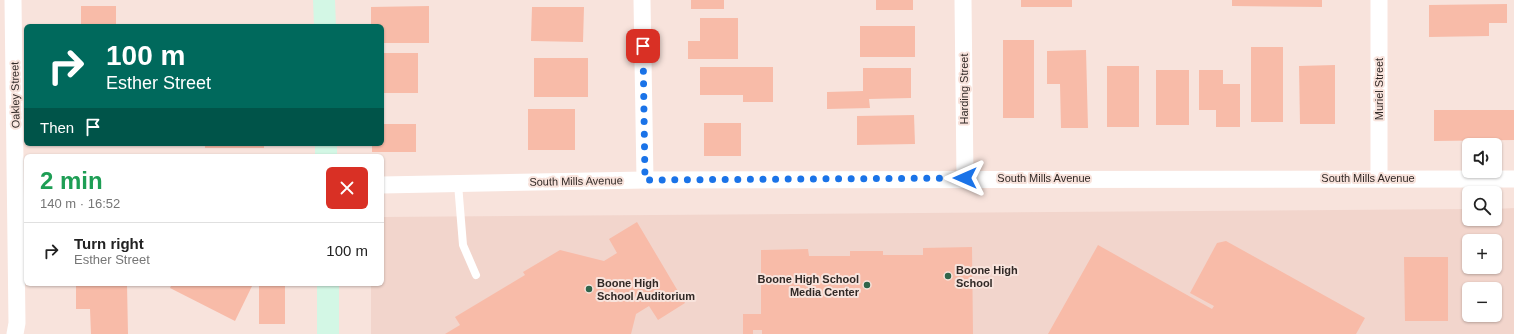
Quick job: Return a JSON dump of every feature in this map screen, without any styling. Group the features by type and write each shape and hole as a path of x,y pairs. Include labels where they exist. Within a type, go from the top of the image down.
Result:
{"street":[{"name":"Oakley Street","path":"13,0 14,190 17,323 15,334"},
{"path":"324,0 325,24"},
{"path":"642,0 645,180"},
{"name":"Harding Street","path":"963,0 965,178"},
{"name":"Muriel Street","path":"1379,0 1379,178"},
{"name":"South Mills Avenue","path":"384,185 645,180 965,178 1514,179"},
{"path":"328,286 328,334"}],"lane":[{"path":"458,184 463,245 476,275"}],"shaded area":[{"name":"Boone High School","path":"1514,208 1514,334 371,334 371,286 384,286 384,217 1462,209 1462,226 1502,226 1502,209"}],"building":[{"path":"691,0 724,0 724,9 691,9"},
{"path":"876,0 913,0 913,10 876,10"},
{"path":"1021,0 1072,0 1072,7 1021,7"},
{"path":"1232,0 1322,0 1322,7 1232,6"},
{"path":"1507,4 1507,23 1489,23 1489,36 1429,37 1429,5"},
{"path":"81,6 116,6 116,24 81,24"},
{"path":"429,6 429,43 384,43 384,24 371,24 371,7"},
{"path":"532,7 584,7 583,42 531,41"},
{"path":"700,18 738,18 738,59 688,59 688,41 700,41"},
{"path":"860,26 915,26 915,57 860,57"},
{"path":"1003,40 1034,40 1034,118 1003,118"},
{"path":"1251,47 1283,47 1283,122 1251,122"},
{"path":"1086,50 1088,128 1061,128 1060,84 1047,84 1047,51"},
{"path":"384,53 418,53 418,93 384,93"},
{"path":"534,58 588,58 588,97 534,97"},
{"path":"1335,65 1335,124 1300,124 1299,66"},
{"path":"1107,66 1139,66 1139,127 1107,127"},
{"path":"700,67 773,67 773,102 743,102 743,95 700,95"},
{"path":"863,68 911,68 911,98 869,99 870,108 827,109 827,92 863,91"},
{"path":"1156,70 1189,70 1189,125 1156,125"},
{"path":"1199,70 1223,70 1223,84 1240,84 1240,127 1216,127 1216,110 1199,110"},
{"path":"528,109 575,109 575,150 528,150"},
{"path":"1434,110 1514,110 1514,140 1502,140 1502,138 1462,138 1462,141 1434,141"},
{"path":"914,115 915,144 857,145 857,116"},
{"path":"704,123 741,123 741,156 704,156"},
{"path":"384,124 416,124 416,152 372,152 372,146 384,146"},
{"path":"205,146 264,146 264,148 205,148"},
{"name":"Boone High School Auditorium","path":"637,222 685,303 658,320 649,306 636,314 631,334 445,334 460,325 455,317 525,275 523,272 560,250 604,261 617,253 609,239"},
{"path":"1226,241 1365,318 1356,334 1048,334 1098,245 1212,309 1214,306 1190,293 1217,243"},
{"name":"Boone High School Media Center","path":"972,247 973,334 762,334 762,330 753,330 753,334 743,334 743,314 761,314 761,250 808,249 809,256 850,256 850,251 883,251 883,255 923,255 923,248"},
{"path":"1404,257 1448,257 1448,321 1405,321"},
{"path":"76,286 127,286 128,334 91,334 90,309 76,309"},
{"path":"171,286 252,286 235,321 170,288"},
{"path":"259,286 285,286 285,324 259,324"}],"place":[{"name":"Boone High School","path":"948,276"},
{"name":"Boone High School Media Center","path":"867,285"},
{"name":"Boone High School Auditorium","path":"589,289"}],"route":[{"path":"643,46 645,180 965,178"}]}
